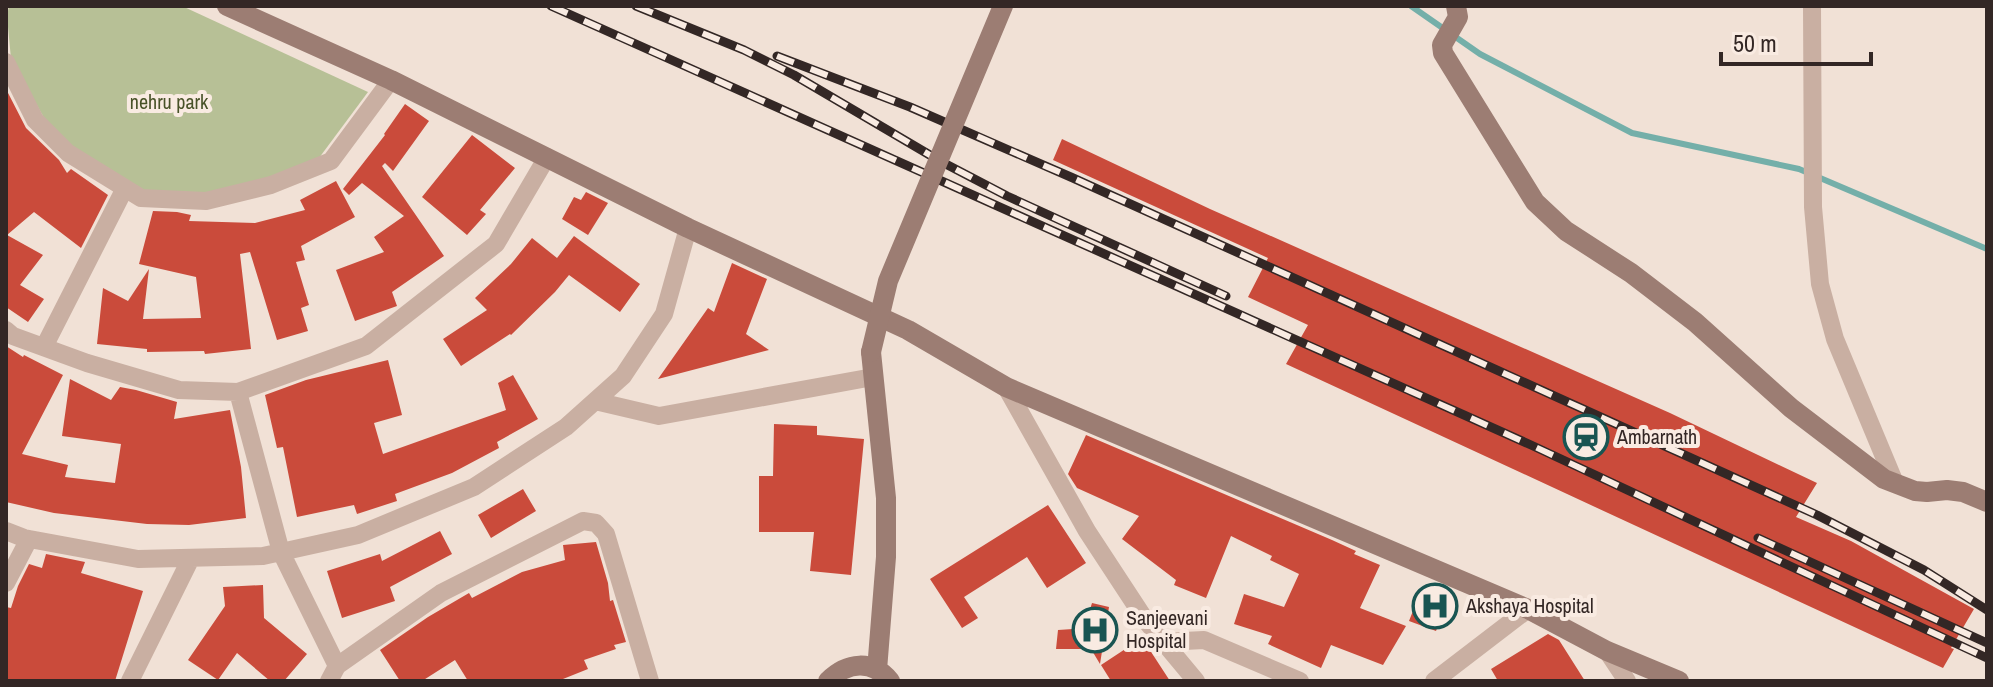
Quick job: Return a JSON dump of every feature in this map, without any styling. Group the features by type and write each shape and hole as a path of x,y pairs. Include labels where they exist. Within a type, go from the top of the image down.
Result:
{"street":[{"path":"227,6 391,80 688,228 908,330 1006,387 1528,609 1607,651 1679,681"},
{"path":"828,681 836,673 857,665 884,676 886,498 871,352 888,281 1003,6"},
{"path":"1812,6 1813,207 1820,284 1835,339 1895,483"},
{"path":"1457,12 1442,45 1443,53 1535,202 1566,231 1631,273 1695,322 1791,408 1884,479 1915,491 1963,492 1987,502"},
{"path":"6,62 35,120 68,153 141,198 206,201 271,185 331,161 391,80"},
{"path":"6,330 13,336 87,363 179,390 238,392 366,346 496,244 547,157"},
{"path":"44,347 125,188"},
{"path":"6,531 29,539 138,559 263,556 358,535 474,487 566,427 623,376 664,314 688,228"},
{"path":"595,401 659,416 873,377"},
{"path":"1006,387 1087,531 1146,621 1196,681"},
{"path":"238,392 281,552 333,673 441,593 583,521 596,523 606,534 650,681"},
{"path":"6,583 29,539"},
{"path":"130,681 191,558"},
{"path":"1434,681 1528,609"},
{"path":"1164,642 1204,640 1300,681"},
{"path":"1607,651 1627,681"}],"green space":[{"name":"nehru park","path":"9,6 182,6 368,92 319,158 264,180 202,195 141,193 72,150 48,125 11,59"}],"building":[{"path":"6,89 26,128 59,160 67,173 71,169 108,195 81,248 34,212 7,235 43,255 20,285 44,299 28,322 6,307"},
{"path":"405,104 429,121 393,171 385,163 382,166 444,256 392,292 397,306 355,321 336,270 384,252 374,237 404,216 362,183 349,195 343,189"},
{"path":"472,135 515,168 480,210 486,214 467,235 422,197"},
{"path":"1062,139 1210,209 1670,413 1817,483 1796,517 1851,541 1974,609 1943,668 1286,364 1308,325 1248,297 1268,258 1053,160"},
{"path":"336,181 355,217 301,246 305,260 296,262 309,305 301,308 308,331 277,340 250,252 240,254 251,349 205,354 204,351 147,352 147,349 97,344 103,288 128,301 149,269 143,319 201,318 196,277 139,264 153,211 191,215 189,221 255,223 305,210 300,200"},
{"path":"586,192 608,203 588,235 562,219 574,197 581,200"},
{"path":"574,236 640,284 620,312 569,275 511,335 461,366 443,339 487,310 475,298 511,264 532,238 557,258"},
{"path":"732,263 767,279 746,334 769,350 658,379 708,308 714,312"},
{"path":"6,346 63,375 22,454 68,465 65,477 115,483 121,444 62,436 70,379 111,400 120,387 177,402 174,419 230,410 241,467 246,518 189,525 147,524 54,513 6,502"},
{"path":"388,360 402,415 374,423 383,454 506,410 498,383 513,375 538,419 497,442 499,448 452,473 395,494 397,501 357,514 354,505 297,517 283,447 277,448 265,395 306,380"},
{"path":"774,424 817,426 817,435 864,439 851,575 810,571 814,532 759,532 759,476 773,476"},
{"path":"1086,435 1332,540 1380,565 1360,608 1406,626 1383,665 1331,645 1321,668 1268,644 1272,636 1234,624 1244,594 1284,607 1299,574 1270,560 1272,556 1231,536 1206,598 1174,585 1176,580 1122,539 1139,516 1077,488 1068,474"},
{"path":"523,489 536,511 491,538 478,515"},
{"path":"1048,505 1086,563 1047,588 1027,557 964,597 978,618 962,628 930,579"},
{"path":"440,531 452,554 390,587 395,601 342,618 327,571 380,554 382,561"},
{"path":"596,542 610,601 613,600 626,642 614,645 616,649 584,660 588,669 558,681 468,681 455,660 422,681 400,681 380,650 469,593 472,598 522,572 565,560 563,545"},
{"path":"46,554 85,562 81,573 143,591 115,681 6,681 6,607 11,608 29,564 42,568"},
{"path":"263,585 264,618 307,654 284,681 270,681 237,653 218,680 188,660 225,606 223,587"},
{"path":"1422,588 1449,598 1436,631 1409,621"},
{"path":"1092,603 1109,607 1100,664 1091,649 1056,649 1058,630 1073,629 1086,622"},
{"path":"1548,634 1559,640 1585,681 1498,681 1491,669"},
{"path":"1142,638 1170,681 1111,681 1101,665"}],"waterway":[{"path":"1411,6 1480,54 1632,133 1799,169 1987,249"}],"railway":[{"path":"551,6 1531,445 1987,658"},
{"path":"636,6 744,50 794,75 940,161 1007,196 1226,296"},
{"path":"777,56 910,107 1073,178 1817,515 1924,570 1987,610"},
{"path":"1758,538 1987,643"}],"place":[{"name":"Ambarnath","path":"1586,437"},
{"name":"Akshaya Hospital","path":"1435,606"},
{"name":"Sanjeevani Hospital","path":"1095,630"}]}
